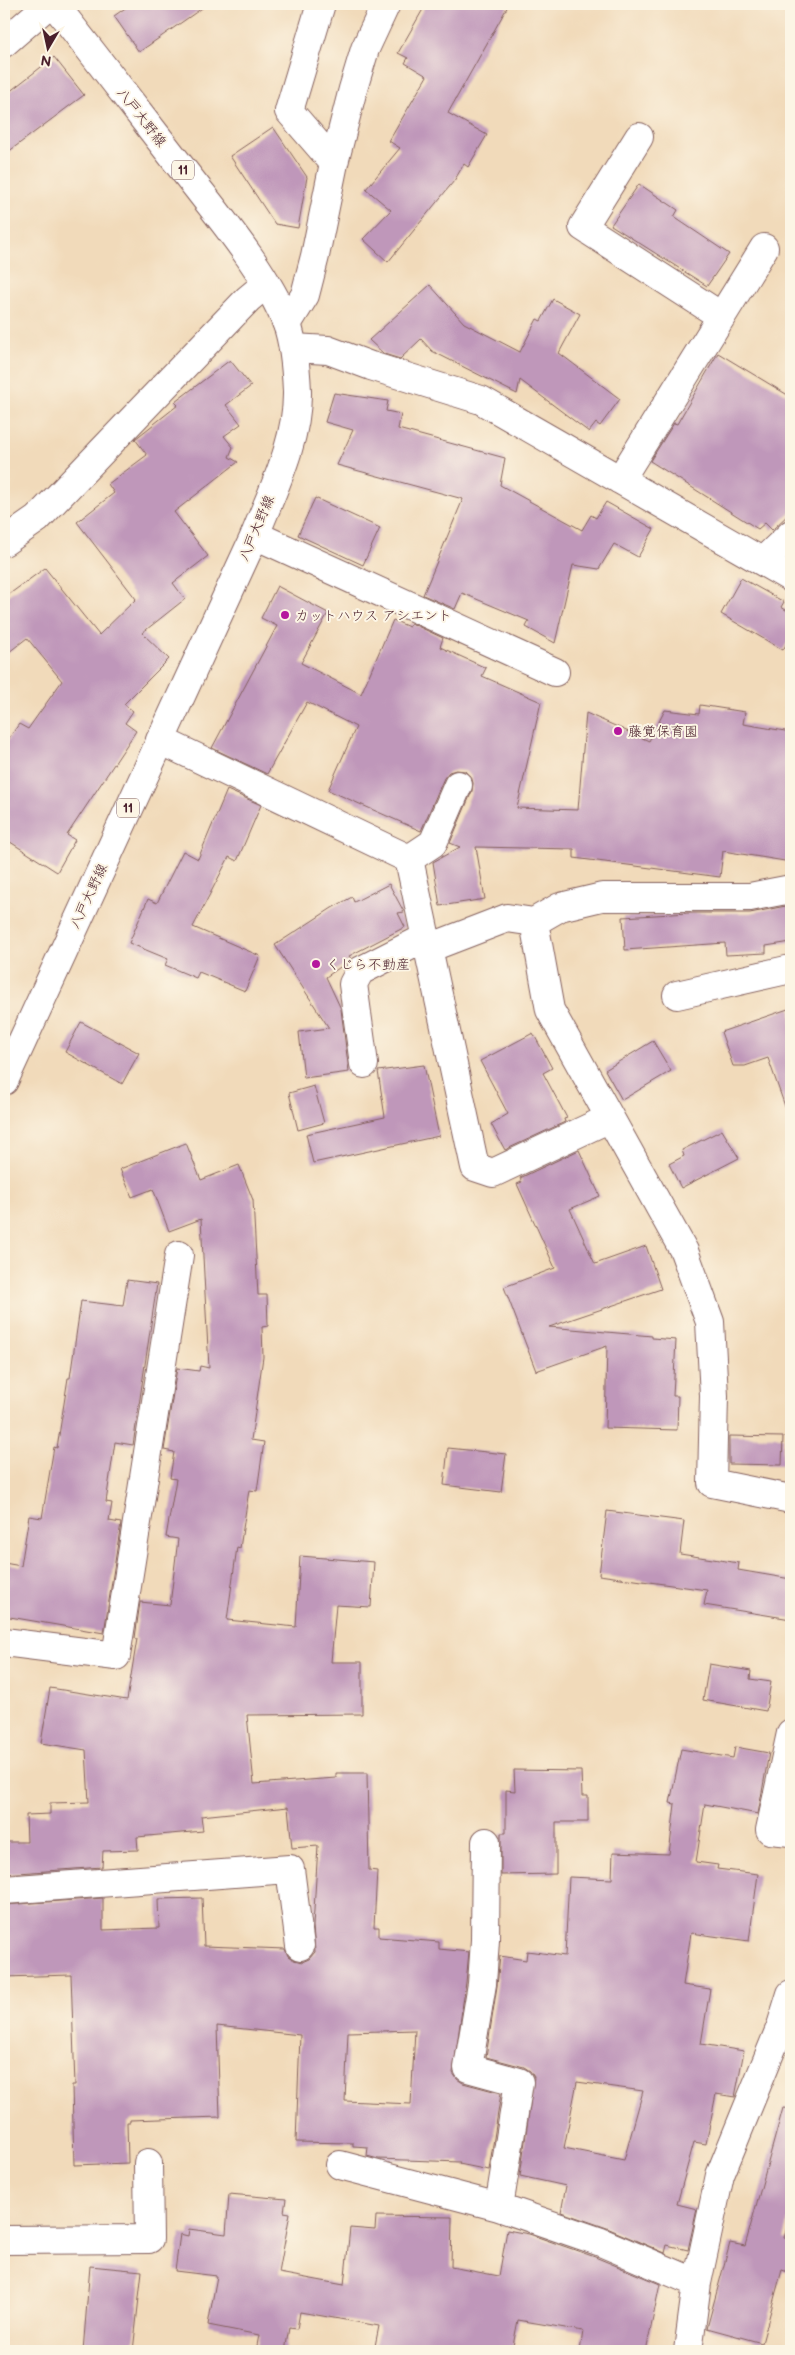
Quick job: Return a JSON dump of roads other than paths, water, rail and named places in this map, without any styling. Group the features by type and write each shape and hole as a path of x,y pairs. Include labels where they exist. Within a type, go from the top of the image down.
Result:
{"street":[{"path":"4,43 49,4"},
{"name":"八戸大野線","path":"4,1081 255,535 286,456 295,421 297,392 290,336 266,284 227,226 54,4"},
{"path":"321,4 289,112 334,163"},
{"path":"386,4 366,49 334,163 305,295 290,336 371,366 481,400 791,578"},
{"path":"639,137 583,226 721,316"},
{"path":"620,480 764,248"},
{"path":"4,542 37,519 241,306 266,284"},
{"path":"762,562 791,534"},
{"path":"255,535 555,672"},
{"path":"160,740 409,859"},
{"path":"409,859 433,843 458,785"},
{"path":"409,859 475,1167 493,1173 610,1118"},
{"path":"364,1064 353,984 360,971 428,942 507,918 534,922 560,907 602,896 750,897 791,889"},
{"path":"534,922 550,1010 684,1251 710,1322 714,1396 712,1483 791,1499"},
{"path":"677,995 791,969"},
{"path":"4,1642 116,1656 179,1255"},
{"path":"791,1733 770,1830 791,1832"},
{"path":"486,1842 485,1940 482,1975 468,2068 519,2082 499,2207"},
{"path":"4,1890 290,1869 300,1946"},
{"path":"688,2351 697,2283 720,2175 783,2043 791,1994"},
{"path":"4,2240 149,2239 148,2163"},
{"path":"340,2165 499,2207 601,2242 697,2283"}],"place":[{"name":"カットハウス アシエント","path":"285,615"},
{"name":"藤覚保育園","path":"618,731"},
{"name":"くじら不動産","path":"316,964"}]}
